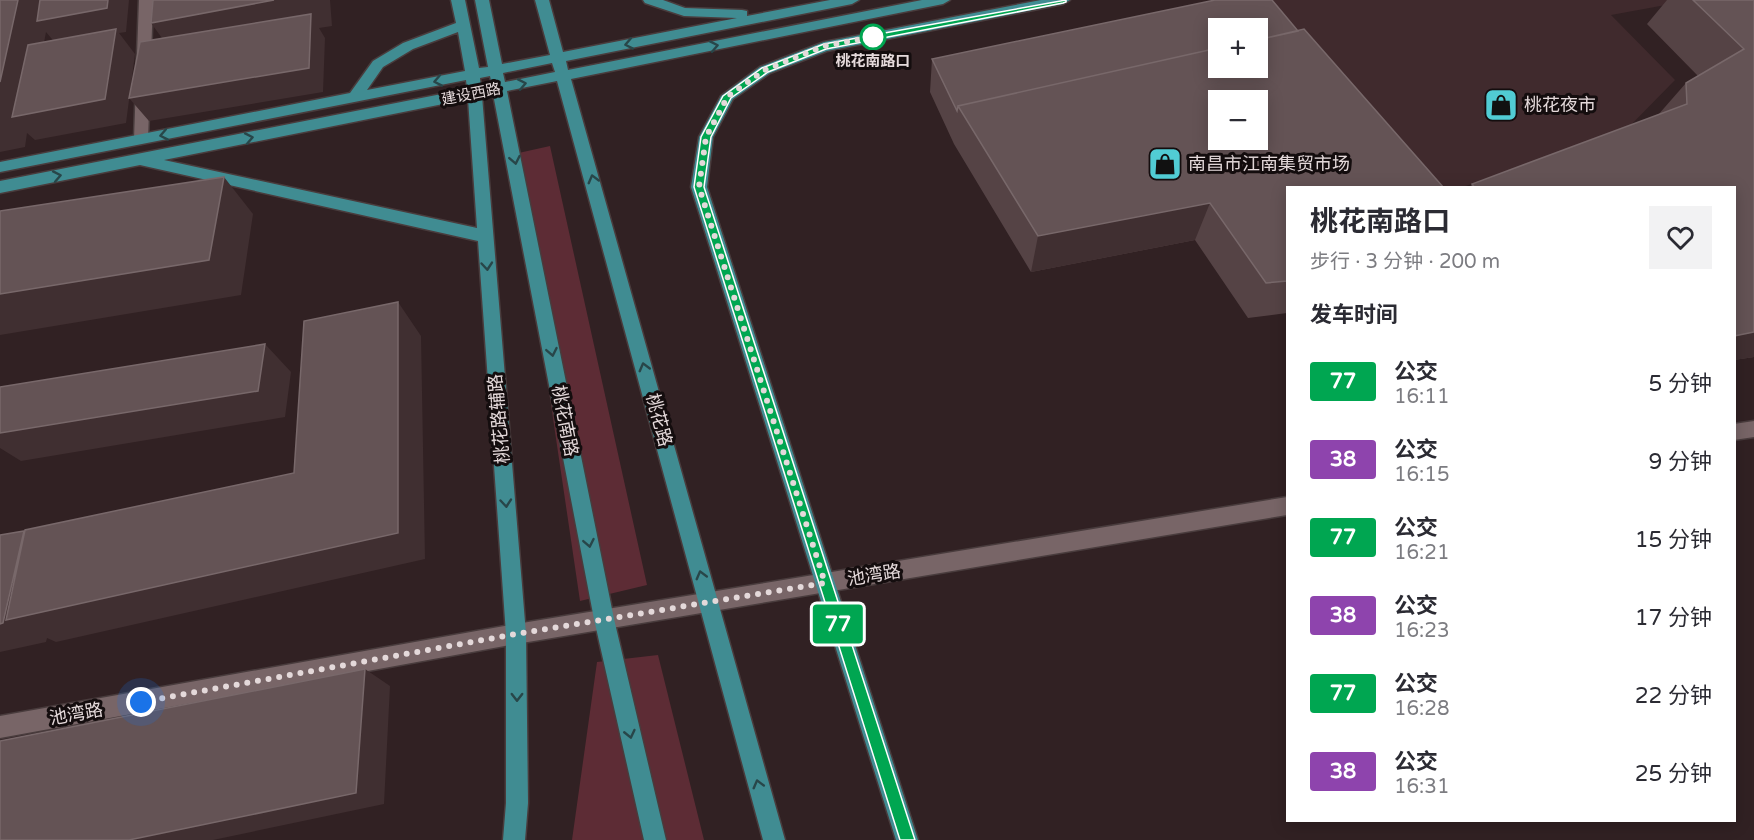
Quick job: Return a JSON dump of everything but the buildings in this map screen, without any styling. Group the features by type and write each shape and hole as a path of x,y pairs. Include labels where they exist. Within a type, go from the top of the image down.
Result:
{"main road":[{"name":"桃花路辅路","path":"458,0 473,74 516,634 517,803 514,840"},
{"name":"桃花南路","path":"482,0 604,619 655,840"},
{"name":"桃花路","path":"542,0 771,829"},
{"path":"650,0 684,12 771,16"},
{"name":"建设西路","path":"0,167 852,0"},
{"name":"建设西路","path":"0,187 943,0"},
{"path":"907,840 699,187 706,137 728,96 765,70 824,46 1063,0"},
{"path":"356,97 378,64 408,46 463,25"},
{"path":"138,160 484,236"},
{"path":"771,829 787,840"}],"street":[{"path":"141,139 146,0"},
{"path":"1736,432 1754,429"},
{"name":"池湾路","path":"0,728 516,634 1286,506"}],"shaded area":[{"name":"桃花夜市","path":"1261,0 1693,0 1611,15 1675,80 1625,131 1466,186 1422,186"},
{"path":"550,146 647,585 580,601 514,154"},
{"path":"658,655 704,840 572,840 597,662"}],"bus line":[{"name":"77","path":"907,840 699,187 706,137 728,96 765,70 824,46 1063,0"}],"place":[{"name":"桃花南路口","path":"873,37"},
{"name":"桃花夜市","path":"1501,105"},
{"name":"南昌市江南集贸市场","path":"1165,164"}],"route":[{"path":"141,702 516,634 825,583 699,187 706,137 728,96 765,70 824,46 873,37"}]}
